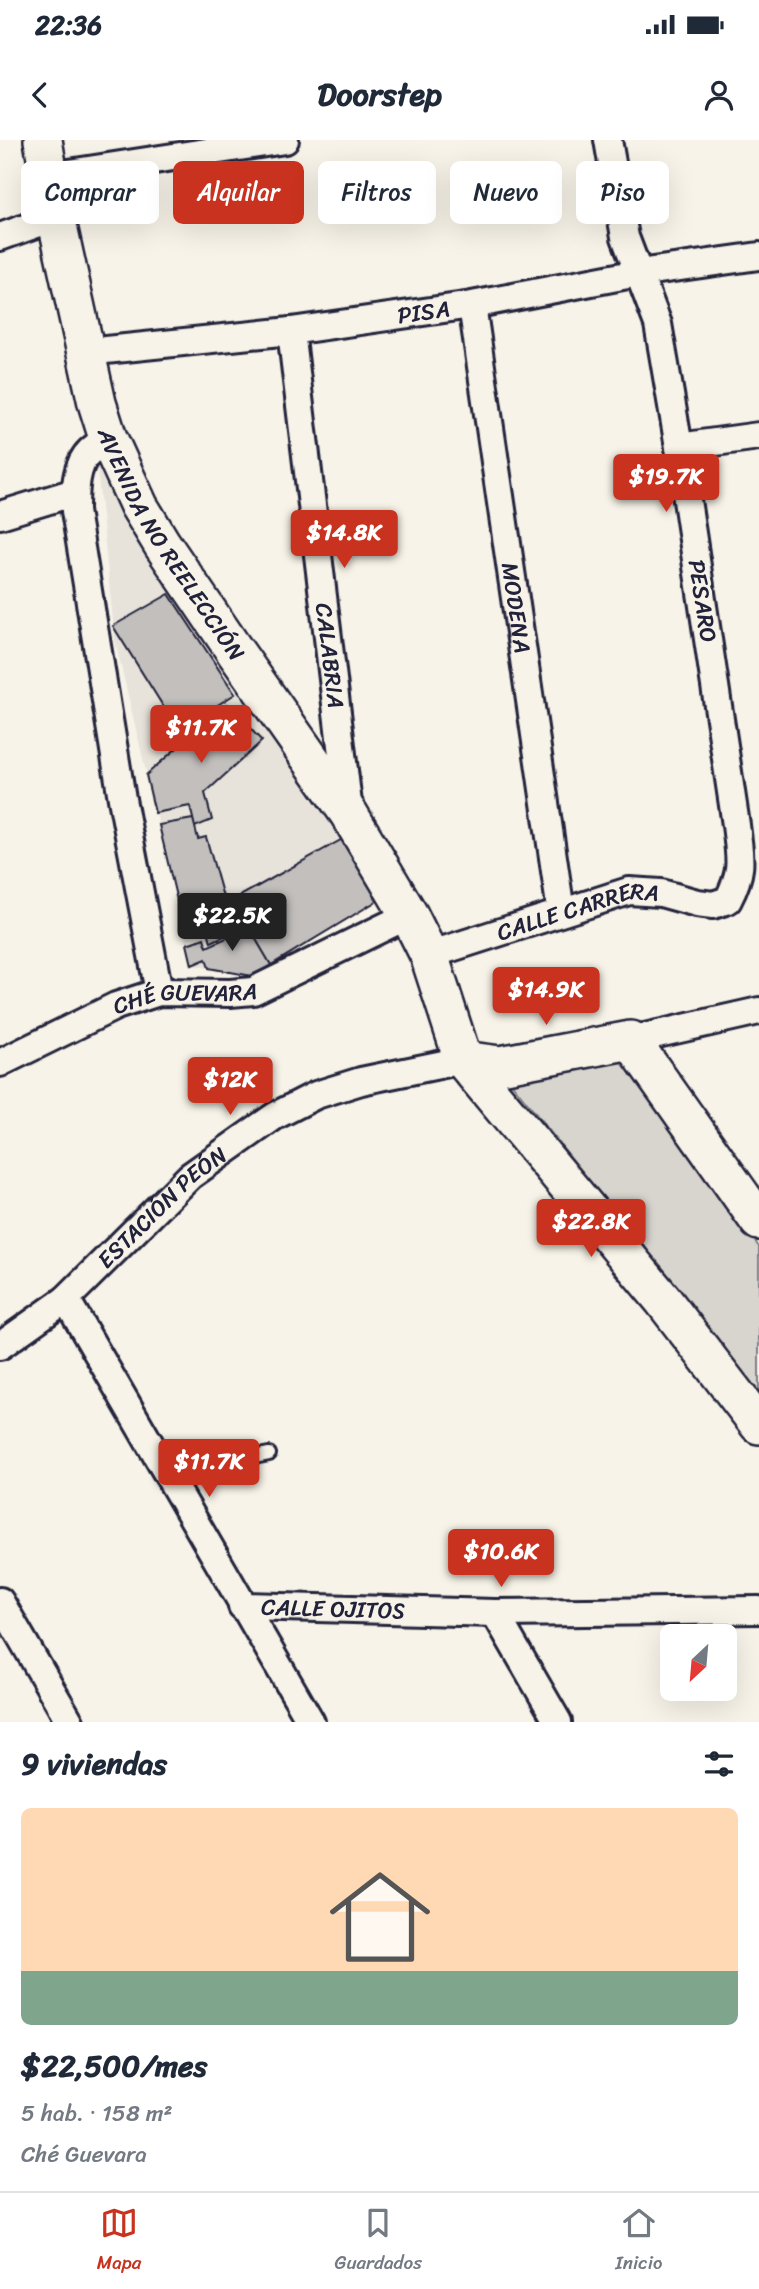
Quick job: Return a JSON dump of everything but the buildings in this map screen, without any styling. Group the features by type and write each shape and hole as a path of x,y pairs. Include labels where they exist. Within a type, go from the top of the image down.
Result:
{"street":[{"name":"AVENIDA NO REELECCIÓN","path":"43,140 46,161"},
{"path":"147,161 285,140"},
{"name":"PESARO","path":"608,140 625,237 658,324 748,823 738,880 728,900"},
{"path":"0,237 36,224"},
{"name":"AVENIDA NO REELECCIÓN","path":"58,224 97,403 108,438 139,506 162,544 349,814 410,915 429,955 463,1060 663,1300 759,1426"},
{"name":"PISA","path":"86,352 290,331 472,305 638,273 759,256"},
{"name":"MODENA","path":"472,305 561,912"},
{"name":"CALABRIA","path":"290,331 349,814"},
{"path":"680,447 759,436"},
{"path":"108,438 90,451 81,463 75,492 75,511 120,786 159,992"},
{"path":"0,515 75,492"},
{"name":"CALLE CARRERA","path":"429,955 629,891 661,893 697,904 713,905 728,900"},
{"name":"CHÉ GUEVARA","path":"0,1063 116,1006 159,992 253,991 410,915"},
{"path":"463,1060 500,1065 631,1040 759,1011"},
{"path":"631,1040 759,1221"},
{"name":"ESTACIÓN PEÓN","path":"0,1346 66,1299 190,1176 275,1116 316,1095 361,1081 463,1060"},
{"path":"66,1299 311,1722"},
{"path":"0,1601 70,1722"},
{"name":"CALLE OJITOS","path":"242,1606 495,1613 759,1610"},
{"path":"495,1613 558,1722"}],"lane":[{"path":"167,1474 269,1454"}],"shaded area":[{"path":"96,458 141,550 390,893 252,976 192,965 115,641"},
{"path":"619,1051 759,1247 759,1395 506,1076"}]}
